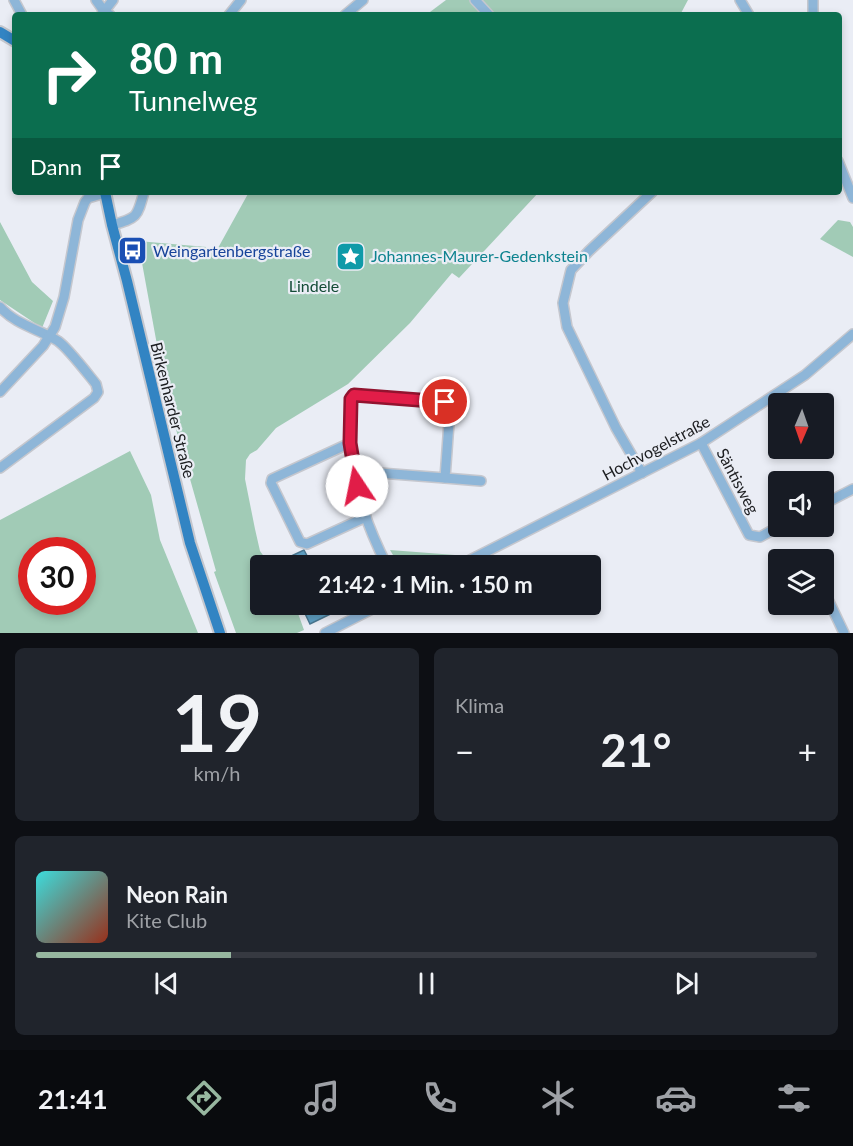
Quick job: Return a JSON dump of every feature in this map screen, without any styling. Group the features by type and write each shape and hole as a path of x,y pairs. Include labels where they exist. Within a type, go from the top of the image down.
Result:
{"main road":[{"name":"Birkenharder Straße","path":"105,195 190,543 220,633"}],"street":[{"path":"231,12 241,0"},
{"path":"349,12 363,0"},
{"path":"476,0 486,12"},
{"path":"842,168 850,183 853,198"},
{"path":"0,393 43,346 56,327 81,210 88,198 98,195"},
{"path":"112,225 129,221 136,216 143,195"},
{"path":"642,473 616,428 567,327 562,303 571,270 649,195"},
{"path":"0,307 21,324 60,343 97,388 97,395 0,468"},
{"name":"Hochvogelstraße","path":"480,555 701,443 783,391 853,334"},
{"path":"382,555 366,517 354,471 350,443 351,399 354,395 445,402 450,409 445,478"},
{"path":"350,443 272,479 271,483 300,542 307,544 366,517"},
{"name":"Säntisweg","path":"701,443 749,535 760,537 768,533"},
{"path":"354,471 481,481"},
{"path":"834,499 853,489"},
{"path":"834,612 844,633"},
{"path":"325,633 360,615"}],"green space":[{"path":"446,0 688,0 682,12 430,12"},
{"name":"Lindele","path":"247,195 536,195 459,278 452,273 410,323 348,384 276,428 246,460 245,479 260,551 263,555 250,555 250,615 299,615 304,630 297,633 236,633 214,572 216,571 166,394 138,241 218,248"},
{"path":"838,220 850,222 853,227 853,257 820,239"},
{"path":"0,222 32,282 53,301 42,328 0,300"},
{"path":"130,451 151,495 160,540 198,633 0,633 0,520"},
{"path":"390,550 455,555 393,555"}],"water":[{"path":"304,550 307,555 293,555"},
{"path":"306,615 328,615 310,624"}],"place":[{"name":"Weingartenbergstraße","path":"132,251"},
{"name":"Johannes-Maurer-Gedenkstein","path":"350,256"}],"route":[{"path":"357,486 350,443 351,399 354,395 445,402"}]}
